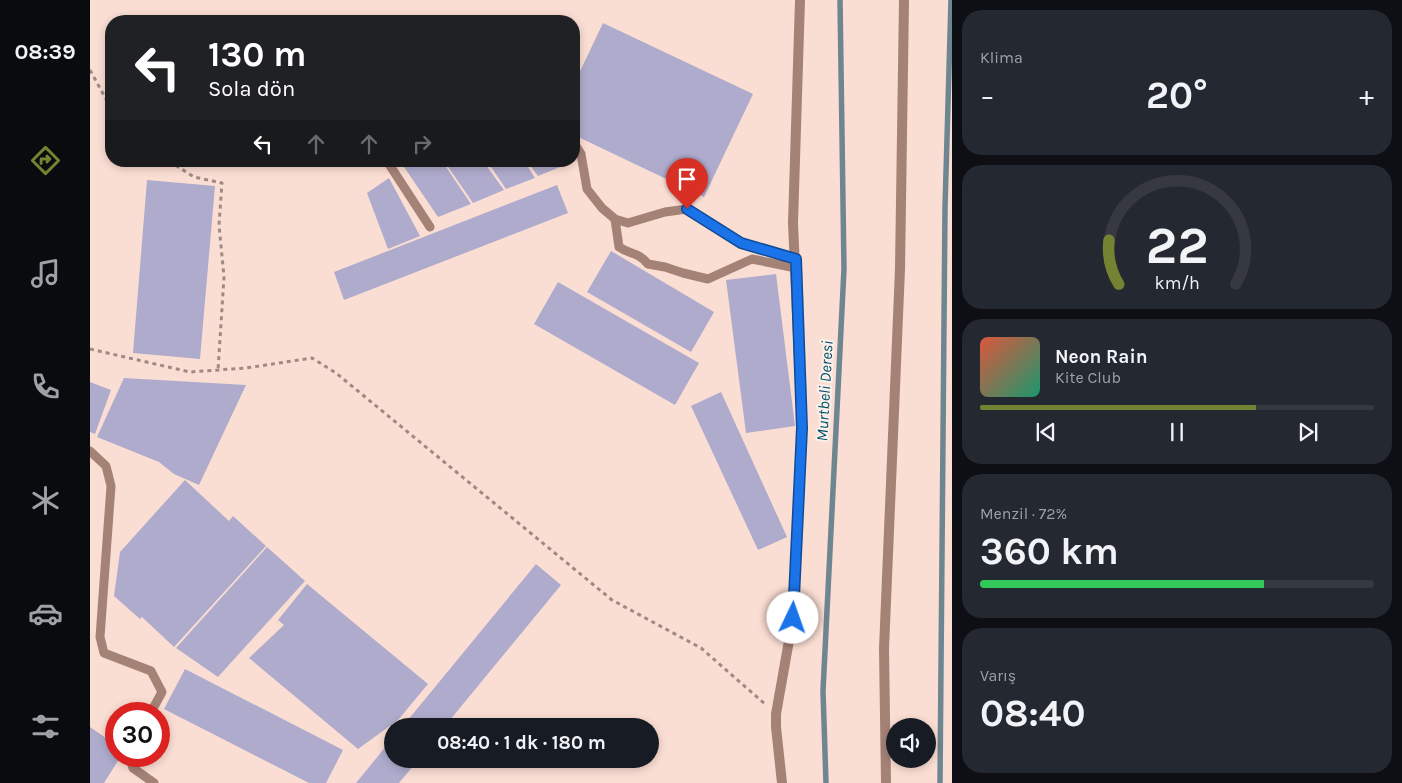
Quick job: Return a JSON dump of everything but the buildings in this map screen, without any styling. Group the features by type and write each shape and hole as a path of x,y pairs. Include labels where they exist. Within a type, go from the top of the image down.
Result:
{"street":[{"path":"782,783 776,714 793,618 802,428 793,223 800,0"},
{"path":"886,783 884,648 900,269 904,0"}],"lane":[{"path":"580,152 586,189 602,208 615,219 628,223 665,212 687,209 741,243 796,264"},
{"path":"391,167 430,227"},
{"path":"615,219 619,247 641,256 648,264 682,273 708,279 752,259 796,264"},
{"path":"90,451 106,466 111,486 100,637 104,654 151,671 162,692 157,702"},
{"path":"133,767 154,783"}],"path":[{"path":"90,70 105,97"},
{"path":"178,167 194,177 222,183 219,225 224,277 218,370"},
{"path":"90,349 190,372 246,368 312,358 336,373 612,600 701,648 776,714"}],"waterway":[{"name":"Murtbeli Deresi","path":"826,783 823,691 844,269 840,0"},
{"path":"940,783 945,208 951,0"}],"route":[{"path":"687,209 741,243 796,259 802,428 793,618"}]}
